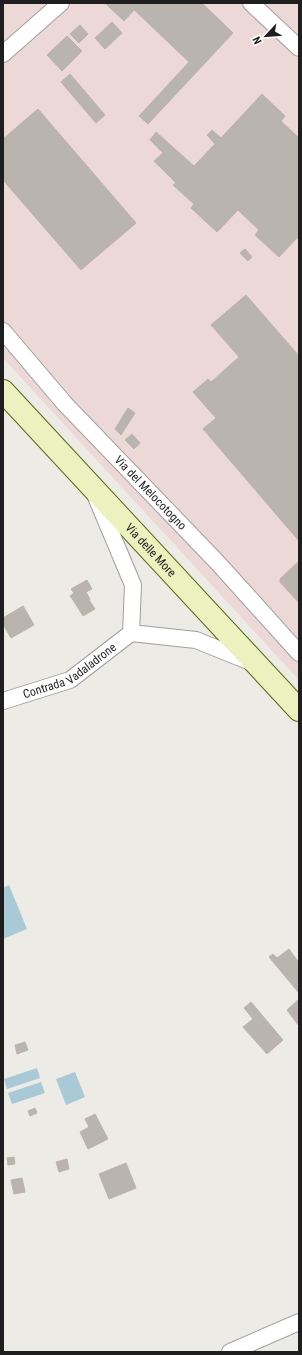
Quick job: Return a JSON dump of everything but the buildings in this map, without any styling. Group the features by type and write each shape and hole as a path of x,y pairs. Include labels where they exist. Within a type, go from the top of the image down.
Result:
{"main road":[{"name":"Via delle More","path":"3,391 299,710"}],"street":[{"path":"3,54 61,3"},
{"path":"251,3 299,48"},
{"name":"Via del Melocotogno","path":"3,331 65,404 217,562 299,653"},
{"path":"92,488 133,585 131,633 196,640 257,665"},
{"name":"Contrada Vadaladrone","path":"3,701 70,680 131,633"},
{"path":"230,1352 299,1322"}],"shaded area":[{"path":"3,3 299,3 299,680 3,358"}],"water":[{"path":"9,885 27,929 3,939 3,888"},
{"path":"37,1068 40,1078 7,1089 4,1079"},
{"path":"75,1072 85,1097 66,1105 56,1079"},
{"path":"41,1082 45,1093 12,1104 8,1093"}]}
